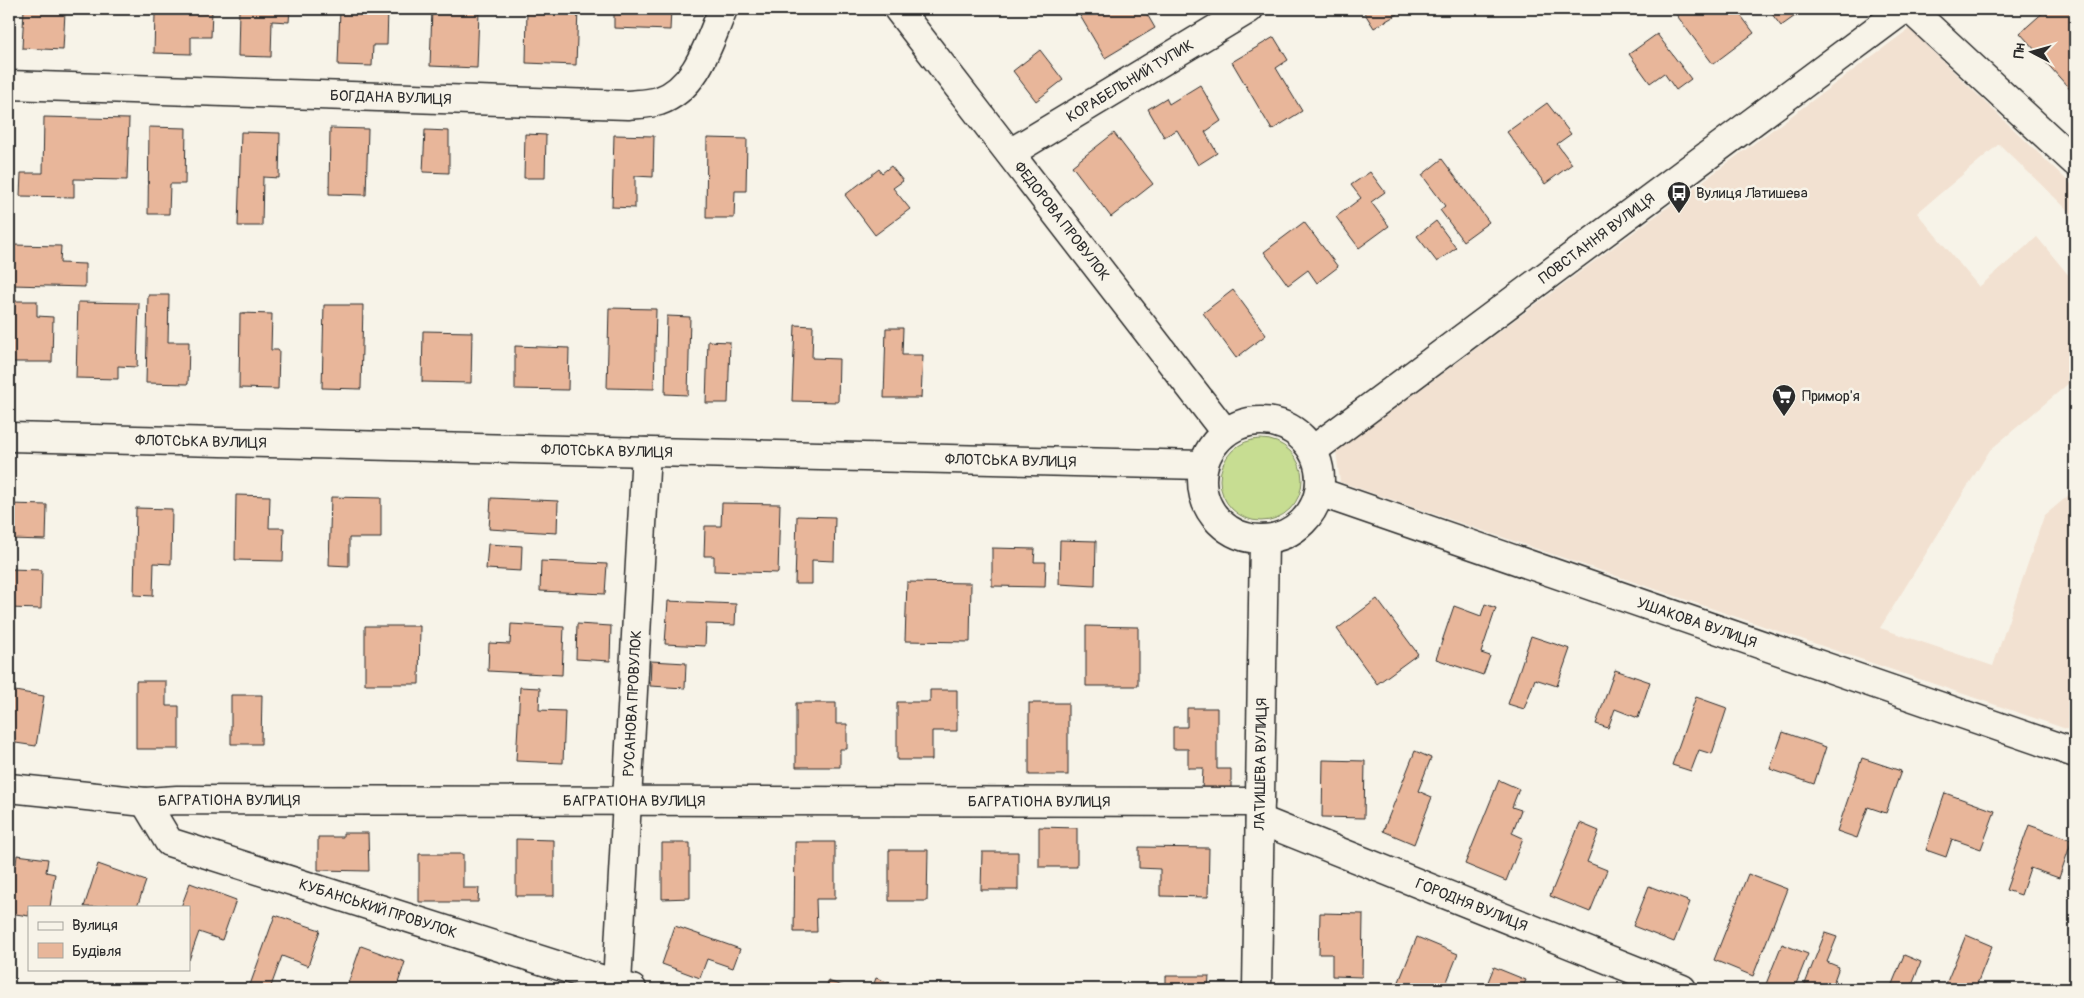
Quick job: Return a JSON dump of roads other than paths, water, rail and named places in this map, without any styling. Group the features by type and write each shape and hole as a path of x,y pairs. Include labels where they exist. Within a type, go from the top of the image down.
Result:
{"street":[{"name":"БОГДАНА ВУЛИЦЯ","path":"9,85 628,105 659,101 682,87 699,66 723,9"},
{"name":"ФЕДОРОВА ПРОВУЛОК","path":"898,9 1225,432"},
{"name":"КОРАБЕЛЬНИЙ ТУПИК","path":"1010,153 1249,9"},
{"name":"ПОВСТАННЯ ВУЛИЦЯ","path":"1313,450 1904,9"},
{"path":"1910,9 2075,162"},
{"path":"1248,421 1273,421 1296,432 1313,450 1320,470 1319,492 1309,515 1289,532 1264,539 1242,537 1222,526 1208,509 1202,487 1203,465 1211,446 1225,432 1248,421"},
{"name":"ФЛОТСЬКА ВУЛИЦЯ","path":"9,437 1203,465"},
{"name":"РУСАНОВА ПРОВУЛОК","path":"625,987 628,801 646,452"},
{"name":"УШАКОВА ВУЛИЦЯ","path":"1319,492 2075,753"},
{"name":"ЛАТИШЕВА ВУЛИЦЯ","path":"1258,989 1264,539"},
{"name":"БАГРАТІОНА ВУЛИЦЯ","path":"9,788 145,802 177,800 628,801 1260,811"},
{"name":"КУБАНСЬКИЙ ПРОВУЛОК","path":"145,802 169,842 625,987"},
{"name":"ГОРОДНЯ ВУЛИЦЯ","path":"1260,811 1682,989"}],"place":[{"name":"Вулиця Латишева","path":"1679,214"},
{"name":"Примор'я","path":"1784,417"}]}
